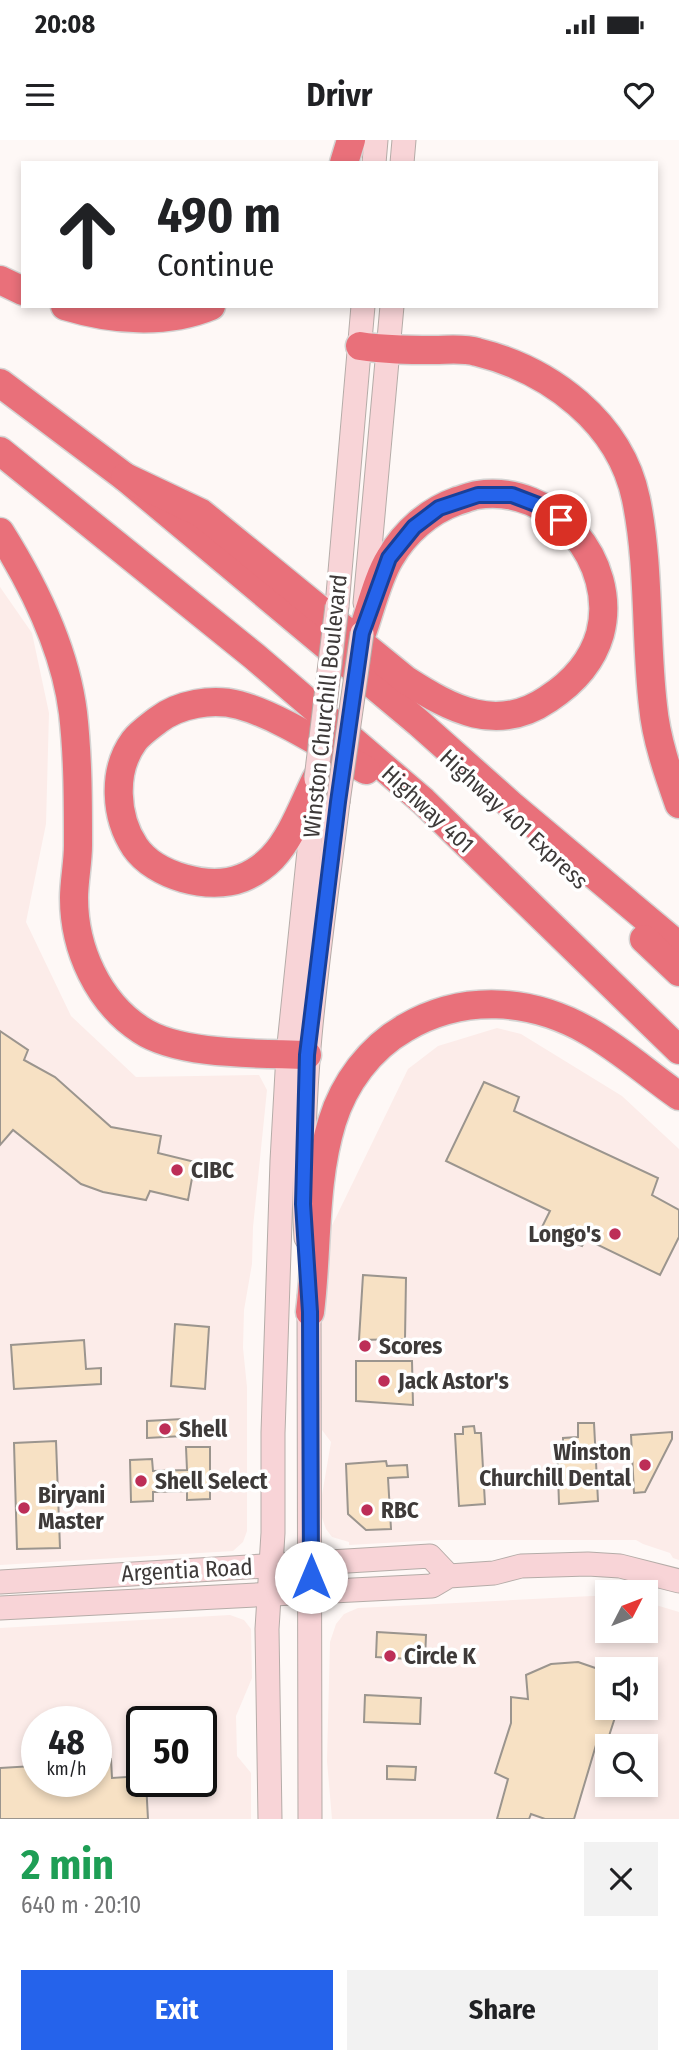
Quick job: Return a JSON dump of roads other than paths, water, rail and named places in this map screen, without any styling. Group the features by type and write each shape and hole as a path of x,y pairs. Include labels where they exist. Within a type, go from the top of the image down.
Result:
{"highway":[{"path":"345,161 351,140"},
{"path":"0,280 21,289"},
{"path":"74,308 112,317 151,318 203,308"},
{"path":"360,346 388,350 473,351 514,362 557,385 588,412 611,440 626,467 636,498 646,593 647,647 653,710 679,804"},
{"path":"0,383 125,477 348,667 419,723 511,805 679,946"},
{"name":"Highway 401","path":"0,451 244,647 423,801 679,1050"},
{"path":"125,477 201,513 406,680 435,699 468,713 494,716 516,713 541,704 562,690 579,673 599,635 602,615 601,589 592,559 575,531 546,508 512,495 478,495 439,508 414,527 389,558 362,633"},
{"path":"0,532 31,585 64,668 72,711 78,779 78,866 74,896 76,927 93,975 120,1013 141,1031 163,1041 200,1048 298,1054"},
{"name":"Highway 401 Express","path":"348,667 679,972"},
{"path":"316,779 294,824 271,860 241,879 219,883 177,875 148,859 136,848 126,830 120,810 122,766 135,740 163,716 198,703 237,705 257,712 423,801"},
{"path":"310,1312 322,1162 335,1113 347,1087 365,1062 391,1037 410,1025 438,1012 467,1005 499,1004 528,1008 589,1031 679,1096"}],"main road":[{"path":"374,161 376,140"},
{"path":"402,161 404,140"},
{"name":"Winston Churchill Boulevard","path":"270,1819 267,1683 276,1312 298,1054 316,779 337,606 363,308"},
{"name":"Winston Churchill Boulevard","path":"310,1819 310,1312 298,1054 362,633 392,308"},
{"name":"Argentia Road","path":"0,1582 430,1556 449,1576"},
{"name":"Argentia Road","path":"0,1608 432,1586 449,1576 494,1573 520,1566 620,1566 679,1581"}],"place":[{"name":"CIBC","path":"177,1170"},
{"name":"Longo's","path":"615,1234"},
{"name":"Scores","path":"365,1346"},
{"name":"Jack Astor's","path":"384,1381"},
{"name":"Shell","path":"165,1429"},
{"name":"Winston Churchill Dental","path":"645,1465"},
{"name":"Shell Select","path":"141,1481"},
{"name":"Biryani Master","path":"24,1508"},
{"name":"RBC","path":"367,1510"},
{"name":"Circle K","path":"390,1656"}]}
